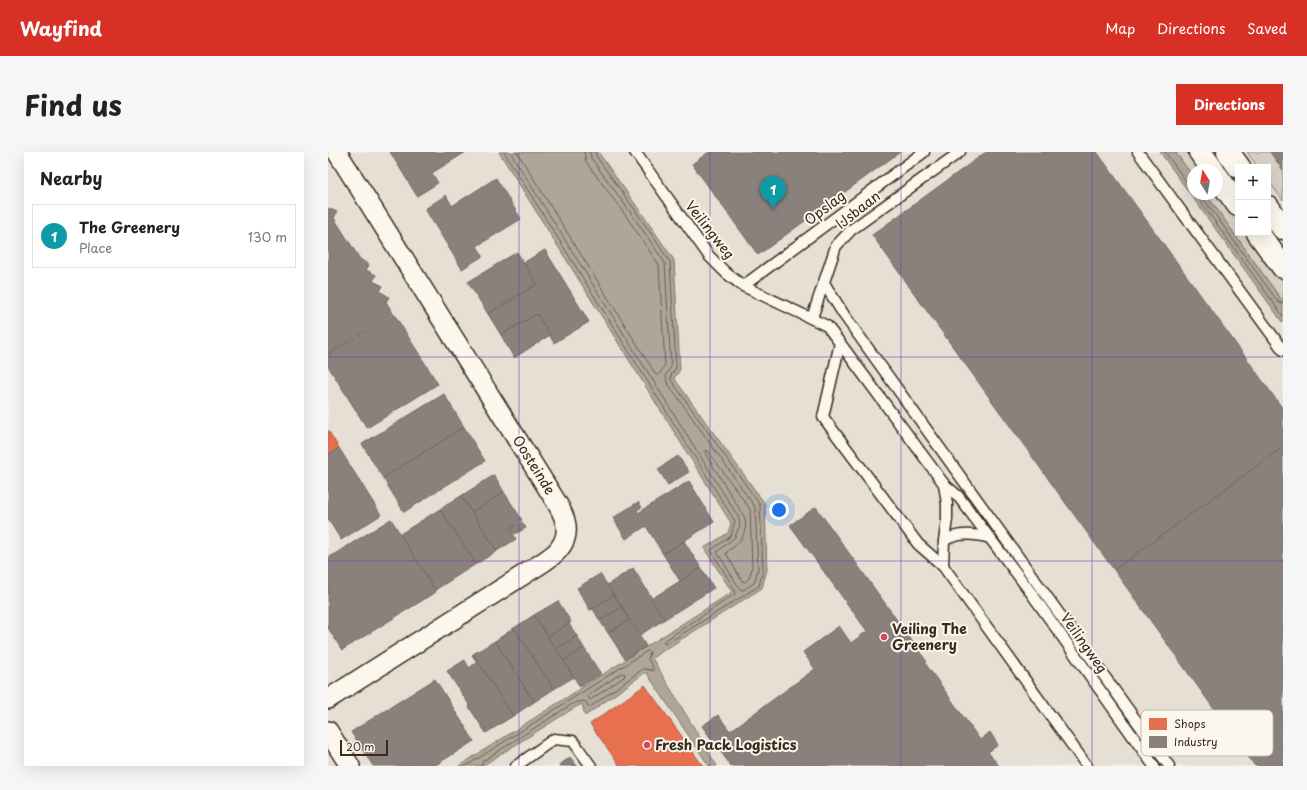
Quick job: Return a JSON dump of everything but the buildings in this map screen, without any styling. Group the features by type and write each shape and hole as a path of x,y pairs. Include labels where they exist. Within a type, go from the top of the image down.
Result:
{"main road":[{"path":"1200,152 1209,164"},
{"path":"1228,152 1237,164"},
{"path":"1223,184 1235,201"},
{"path":"1271,211 1283,228"},
{"path":"1260,236 1283,267"}],"street":[{"name":"Oosteinde","path":"328,699 553,555 566,538 566,525 561,509 337,152"},
{"path":"328,731 350,766"}],"lane":[{"name":"Veilingweg","path":"635,152 710,256 726,273 743,286 827,326 944,484 958,496 1029,590 1141,748"},
{"name":"Opslag","path":"743,286 924,152"},
{"name":"IJsbaan","path":"812,318 836,246 851,230 960,152"},
{"path":"1138,152 1283,350"},
{"path":"824,283 844,315 1141,727"},
{"path":"840,342 823,417 918,544 943,566 1087,766"},
{"path":"943,566 947,512 944,484"},
{"path":"944,540 956,535 980,535 990,538"},
{"path":"516,766 554,739 573,741 591,766"},
{"name":"Veilingweg","path":"1147,756 1154,766"},
{"path":"1162,756 1169,766"}],"shaded area":[{"path":"328,152 1283,152 1283,766 328,766"},
{"path":"1175,152 1192,152 1201,164 1187,164 1187,169"},
{"path":"1247,152 1270,152 1283,170 1283,200 1271,184 1271,164 1256,164"},
{"path":"1223,195 1235,212 1235,235 1210,200 1223,200"},
{"path":"1236,236 1252,236 1283,279 1283,302"}],"water":[{"path":"499,152 598,152 674,260 680,370 674,378 765,504 767,570 762,588 652,658 717,766 709,766 646,672 585,716 582,704 482,766 459,766 732,592 704,548 728,533 731,523"},
{"path":"1160,152 1175,152 1187,168 1187,190"},
{"path":"1195,200 1210,200 1283,302 1283,323"}],"place":[{"name":"The Greenery","path":"773,209"},
{"name":"Veiling The Greenery","path":"884,637"},
{"name":"Fresh Pack Logistics","path":"647,745"}]}
